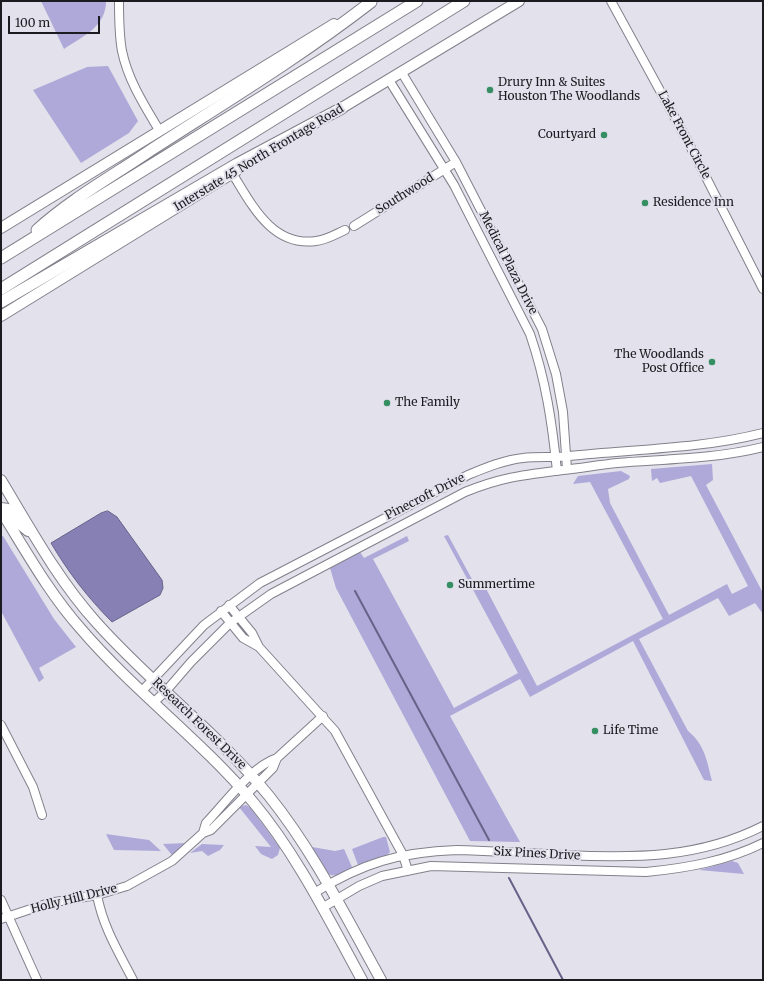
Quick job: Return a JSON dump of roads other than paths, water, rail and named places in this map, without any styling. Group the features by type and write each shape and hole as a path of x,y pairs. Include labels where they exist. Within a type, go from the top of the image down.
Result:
{"highway":[{"path":"19,247 48,219 322,40 372,1"},
{"path":"1,258 417,1"},
{"path":"1,289 464,1"},
{"path":"3,301 237,164 342,108"}],"main road":[{"path":"1,228 372,1"},
{"name":"Interstate 45 North Frontage Road","path":"1,316 232,173 402,73 519,1"},
{"name":"Research Forest Drive","path":"1,480 35,537 62,578 95,621 153,679 212,734 255,779 295,831 328,884 381,980"},
{"path":"1,508 8,509 17,522 35,537"},
{"name":"Research Forest Drive","path":"1,511 66,612 96,646 198,743 244,791 286,846 362,980"}],"street":[{"path":"119,1 120,29 125,61 138,92 159,130"},
{"name":"Lake Front Circle","path":"610,2 687,140 763,289"},
{"name":"Medical Plaza Drive","path":"402,73 456,162 542,329 556,374 562,412 567,470"},
{"name":"Medical Plaza Drive","path":"389,80 445,168 530,334 537,355 551,413 557,471"},
{"name":"Southwood","path":"354,226 456,162"},
{"path":"232,173 266,223 283,236 301,242 318,241 345,230"},
{"name":"Pinecroft Drive","path":"142,691 204,625 260,583 457,480 483,469 511,460 567,457 730,441 763,433"},
{"name":"Pinecroft Drive","path":"154,702 230,623 271,594 465,492 506,477 528,473 567,470 617,463 715,456 741,453 763,447"},
{"path":"1,525 14,533"},
{"path":"229,605 252,634 259,646 323,716 346,748 403,855 408,871"},
{"path":"221,611 243,638 259,646"},
{"name":"Holly Hill Drive","path":"5,918 49,903 97,895 127,886 172,861 203,833 211,830 255,779 273,768 277,758 323,716"},
{"path":"1,725 33,787 42,815"},
{"name":"Six Pines Drive","path":"314,893 328,884 378,861 403,855 432,851 457,850 632,857 695,850 734,840 763,826"},
{"name":"Six Pines Drive","path":"322,908 359,886 382,876 431,866 633,872 664,870 694,866 738,854 763,843"},
{"path":"533,868 534,853"},
{"path":"632,857 633,872"},
{"path":"97,895 101,916 107,931 133,980"},
{"path":"1,900 5,918 37,980"}],"waterway":[{"path":"355,591 489,840"},
{"path":"509,878 563,980"}],"place":[{"name":"Drury Inn & Suites Houston The Woodlands","path":"490,90"},
{"name":"Courtyard","path":"604,135"},
{"name":"Residence Inn","path":"645,203"},
{"name":"The Woodlands Post Office","path":"712,362"},
{"name":"The Family","path":"387,403"},
{"name":"Summertime","path":"450,585"},
{"name":"Life Time","path":"595,731"}]}
